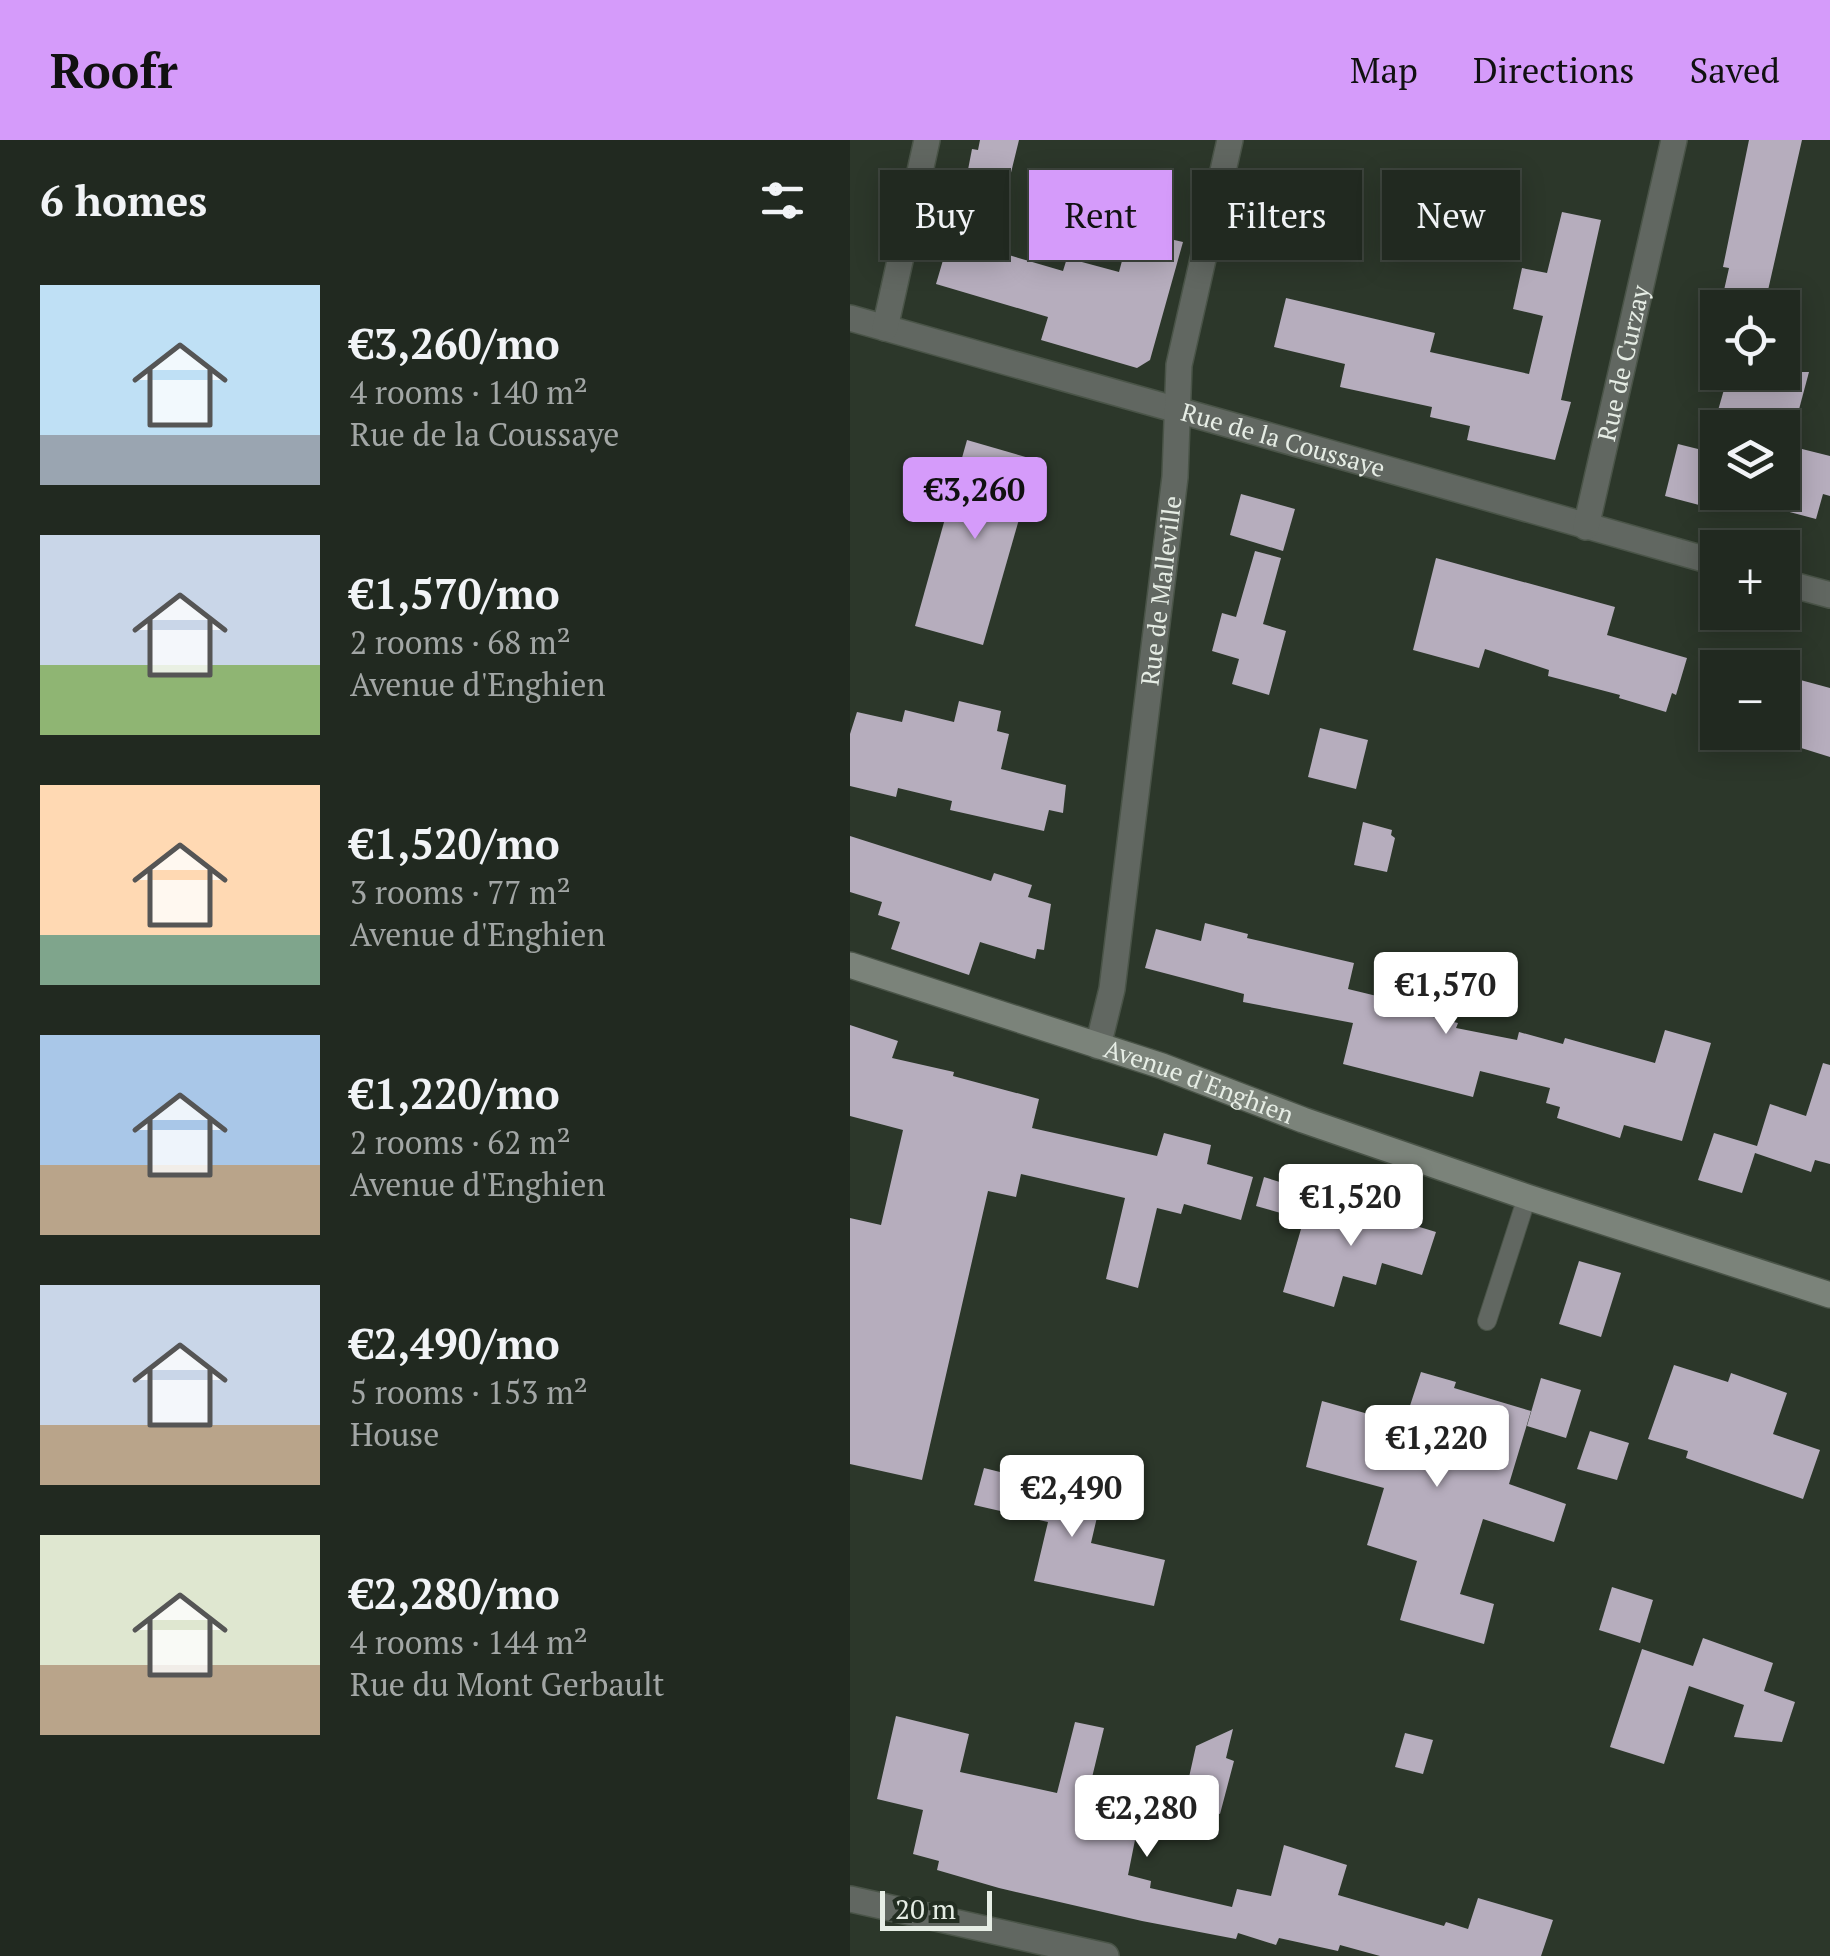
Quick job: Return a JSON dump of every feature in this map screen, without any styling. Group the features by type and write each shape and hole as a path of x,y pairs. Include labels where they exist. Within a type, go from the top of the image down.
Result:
{"main road":[{"name":"Avenue d'Enghien","path":"850,965 1098,1046 1527,1197 1830,1295"}],"street":[{"path":"884,328 926,140"},
{"name":"Rue de Malleville","path":"1098,1046 1112,989 1175,477 1179,365 1230,140"},
{"name":"Rue de Curzay","path":"1586,526 1674,140"},
{"name":"Rue de la Coussaye","path":"850,318 1063,375 1700,559"},
{"path":"1800,587 1830,595"},
{"path":"850,1899 1106,1956"}],"lane":[{"path":"1487,1320 1527,1197"}],"building":[{"path":"980,140 1019,140 1009,181 1009,170 968,170 972,149 978,150"},
{"path":"1749,140 1802,140 1768,290 1724,290 1729,268 1723,267"},
{"path":"1562,212 1601,220 1561,400 1571,402 1555,460 1467,440 1470,426 1430,417 1432,407 1340,387 1345,364 1274,347 1286,298 1435,333 1430,352 1529,374 1543,316 1513,309 1522,268 1547,273"},
{"path":"1172,239 1183,242 1150,360 1137,368 1041,340 1048,317 936,284 943,260 1009,260 1009,255 1063,271 1066,260 1074,260 1119,272 1122,260 1172,260"},
{"path":"1800,372 1809,372 1799,410 1718,410 1724,390 1800,390"},
{"path":"967,440 1036,460 983,645 915,626"},
{"path":"1678,444 1700,450 1700,505 1665,496"},
{"path":"1800,448 1830,456 1830,496 1823,494 1816,519 1782,510 1800,510"},
{"path":"1241,494 1295,509 1283,551 1230,535"},
{"path":"1255,551 1281,558 1263,624 1286,631 1269,695 1232,684 1239,659 1212,651 1222,613 1236,617"},
{"path":"1436,558 1615,607 1607,635 1687,658 1676,695 1672,693 1666,712 1548,676 1549,670 1485,649 1479,668 1413,650"},
{"path":"1800,680 1830,688 1830,757 1800,748"},
{"path":"959,701 1001,711 997,731 1009,734 1001,769 1066,785 1063,813 1049,810 1044,831 950,810 952,801 898,788 896,797 850,786 850,734 857,712 902,722 905,710 954,722"},
{"path":"1320,728 1368,740 1356,789 1308,777"},
{"path":"1363,822 1392,830 1395,838 1387,872 1354,865"},
{"path":"850,836 991,881 994,873 1032,885 1028,897 1051,904 1044,950 1037,949 1035,959 980,942 969,975 891,949 900,922 878,915 882,902 850,892"},
{"path":"1205,923 1248,934 1247,938 1354,963 1348,989 1422,1007 1420,1014 1458,1023 1456,1028 1517,1040 1519,1032 1563,1044 1565,1038 1655,1063 1665,1030 1711,1043 1682,1141 1624,1125 1620,1138 1557,1118 1560,1107 1546,1103 1550,1088 1480,1071 1473,1097 1343,1064 1353,1023 1243,1002 1244,994 1145,968 1156,929 1201,941"},
{"path":"850,1025 898,1041 892,1058 954,1072 953,1076 1039,1099 1032,1128 1157,1156 1164,1133 1211,1145 1207,1164 1253,1177 1241,1220 1184,1204 1181,1214 1157,1208 1138,1288 1106,1279 1125,1198 1021,1174 1016,1197 988,1191 922,1480 850,1464 850,1218 881,1225 903,1130 850,1116"},
{"path":"1823,1063 1830,1065 1830,1164 1815,1160 1811,1172 1755,1153 1742,1193 1698,1180 1714,1133 1757,1146 1770,1104 1806,1116"},
{"path":"1264,1177 1296,1187 1288,1215 1256,1206"},
{"path":"1311,1194 1436,1232 1422,1275 1382,1263 1376,1285 1343,1276 1334,1307 1283,1292"},
{"path":"1579,1261 1621,1273 1601,1337 1559,1324"},
{"path":"1674,1365 1728,1382 1731,1373 1787,1393 1773,1434 1820,1450 1803,1499 1686,1458 1688,1451 1648,1439"},
{"path":"1421,1372 1456,1382 1454,1388 1531,1411 1509,1484 1566,1504 1554,1542 1483,1519 1460,1594 1494,1604 1484,1644 1400,1620 1417,1561 1367,1545 1384,1488 1306,1467 1322,1401 1404,1424"},
{"path":"1541,1378 1581,1390 1566,1438 1527,1426"},
{"path":"1590,1431 1629,1443 1617,1480 1577,1469"},
{"path":"984,1468 1044,1483 1052,1486 1050,1490 1101,1500 1091,1543 1165,1560 1154,1606 1034,1581 1048,1522 974,1505"},
{"path":"1612,1587 1653,1600 1640,1643 1599,1630"},
{"path":"1703,1638 1773,1663 1764,1691 1795,1702 1782,1742 1734,1737 1744,1705 1689,1686 1664,1764 1610,1747 1642,1649 1693,1666"},
{"path":"896,1716 969,1734 960,1772 1057,1793 1075,1722 1104,1728 1088,1794 1109,1799 1106,1817 1138,1825 1128,1875 1151,1881 1150,1888 1232,1907 1237,1889 1271,1896 1284,1845 1347,1865 1338,1895 1444,1926 1446,1922 1468,1929 1478,1898 1553,1920 1541,1956 1380,1956 1340,1945 1338,1951 1279,1938 1276,1945 1238,1933 1236,1939 1142,1921 937,1870 939,1861 913,1854 923,1810 877,1799"},
{"path":"1233,1729 1226,1758 1234,1761 1220,1814 1183,1804 1196,1746"},
{"path":"1405,1733 1433,1740 1423,1774 1395,1767"}]}
